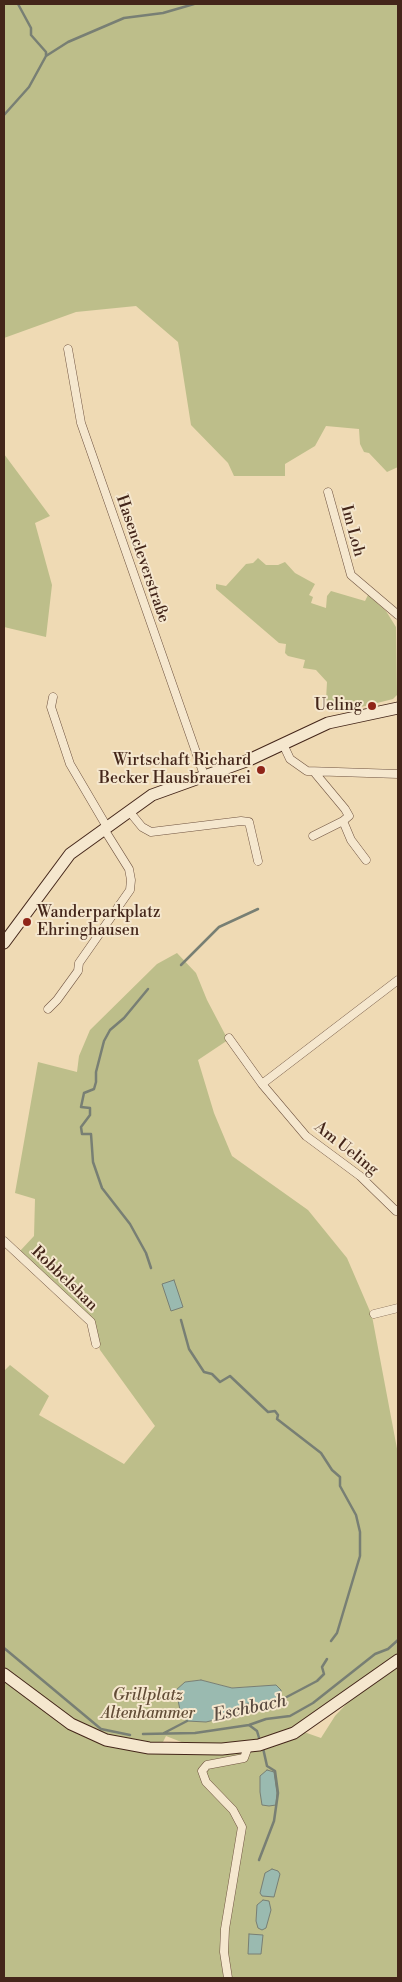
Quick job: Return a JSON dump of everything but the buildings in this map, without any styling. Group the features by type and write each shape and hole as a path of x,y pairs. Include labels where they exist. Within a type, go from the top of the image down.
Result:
{"main road":[{"path":"4,943 62,863 81,846 152,795 249,760 328,723 398,708"},
{"path":"4,1674 71,1724 112,1742 170,1749 259,1745 288,1736 305,1727 398,1660"}],"street":[{"name":"Hasencleverstraße","path":"68,349 84,432 204,775"},
{"name":"Im Loh","path":"328,492 351,575 398,615"},
{"path":"48,1009 78,972 79,963 127,896 131,876 128,866 114,847 106,828 70,764 51,707 53,697"},
{"path":"283,744 290,759 307,771 315,773 352,771 398,774"},
{"path":"313,836 349,816 315,773"},
{"path":"129,811 142,827 151,832 241,821 249,822 258,860"},
{"path":"343,821 351,840 366,860"},
{"path":"262,1084 398,980"},
{"name":"Am Ueling","path":"229,1038 262,1084 306,1136 360,1176 398,1212"},
{"name":"Robbelshan","path":"4,1241 90,1322 96,1344"},
{"path":"374,1314 398,1308"},
{"path":"228,1978 224,1952 225,1929 242,1827 233,1810 206,1782 202,1771 207,1765 244,1758 259,1745"}],"green space":[{"path":"4,4 398,4 398,467 387,472 369,453 364,452 360,444 359,429 326,426 315,446 285,464 285,476 234,476 228,463 191,425 178,342 136,306 76,312 4,338"},
{"path":"4,454 50,516 35,523 52,585 46,637 4,627"},
{"path":"258,558 266,565 278,565 285,562 295,573 315,584 309,595 313,597 311,603 326,608 327,596 331,591 365,601 368,595 386,611 396,627 397,695 393,699 349,710 326,700 327,682 316,670 303,668 305,660 288,656 285,653 286,644 279,643 216,589 216,584 226,586 246,564 253,563"},
{"name":"Grillplatz Altenhammer","path":"177,953 196,973 207,1000 228,1040 198,1060 214,1113 232,1156 308,1210 347,1258 372,1316 398,1454 398,1653 292,1730 272,1737 244,1743 189,1745 166,1736 162,1744 119,1739 81,1724 4,1668 4,1371 10,1365 49,1396 39,1415 124,1464 155,1426 100,1350 92,1320 20,1251 34,1236 35,1199 15,1193 38,1062 77,1072 79,1056 90,1030 157,964","holes":["201,1680 232,1688 269,1686 250,1704 244,1705 241,1711 185,1682"]},
{"path":"398,1664 398,1978 4,1978 4,1678 72,1729 174,1753 304,1732 321,1738 335,1716 354,1696"}],"water":[{"path":"174,1280 183,1307 171,1311 162,1284"},
{"path":"201,1680 232,1688 276,1685 281,1690 281,1700 253,1707 247,1703 241,1711 231,1716 206,1722 187,1721 181,1715 176,1690 185,1682"},
{"path":"267,1770 274,1772 277,1793 276,1805 262,1805 260,1776"},
{"path":"272,1869 280,1874 274,1897 262,1896 260,1893 265,1873"},
{"path":"263,1900 269,1901 271,1910 266,1928 262,1930 258,1928 256,1921 257,1905"},
{"path":"249,1934 263,1935 261,1954 248,1954"}],"waterway":[{"path":"18,4 31,28 31,35 46,52 46,56"},
{"path":"4,115 29,87 46,56 68,42 124,18 163,13 194,4"},
{"path":"181,965 219,927 258,909"},
{"path":"148,989 124,1018 110,1030 104,1041 96,1072 94,1089 84,1093 81,1107 90,1108 90,1115 81,1127 82,1134 91,1134 93,1162 102,1188 130,1224 146,1253 151,1268"},
{"path":"181,1320 189,1349 204,1372 212,1374 220,1382 230,1376 268,1412 275,1411 278,1415 277,1419 321,1453 332,1470 340,1477 340,1486 356,1515 360,1532 360,1556 337,1633 331,1641"},
{"name":"Eschbach","path":"143,1734 195,1733 249,1725 266,1719 290,1716 313,1703 375,1654 388,1649 398,1640"},
{"name":"Eschbach","path":"4,1648 101,1729 130,1735"},
{"path":"281,1700 317,1681 324,1674 322,1667 327,1659"},
{"path":"164,1733 187,1721"},
{"path":"249,1725 257,1731 260,1741"},
{"path":"259,1860 274,1821 278,1793 275,1771 267,1766 263,1748"}],"place":[{"name":"Ueling","path":"372,706"},
{"name":"Wirtschaft Richard Becker Hausbrauerei","path":"261,770"},
{"name":"Wanderparkplatz Ehringhausen","path":"27,922"}]}
